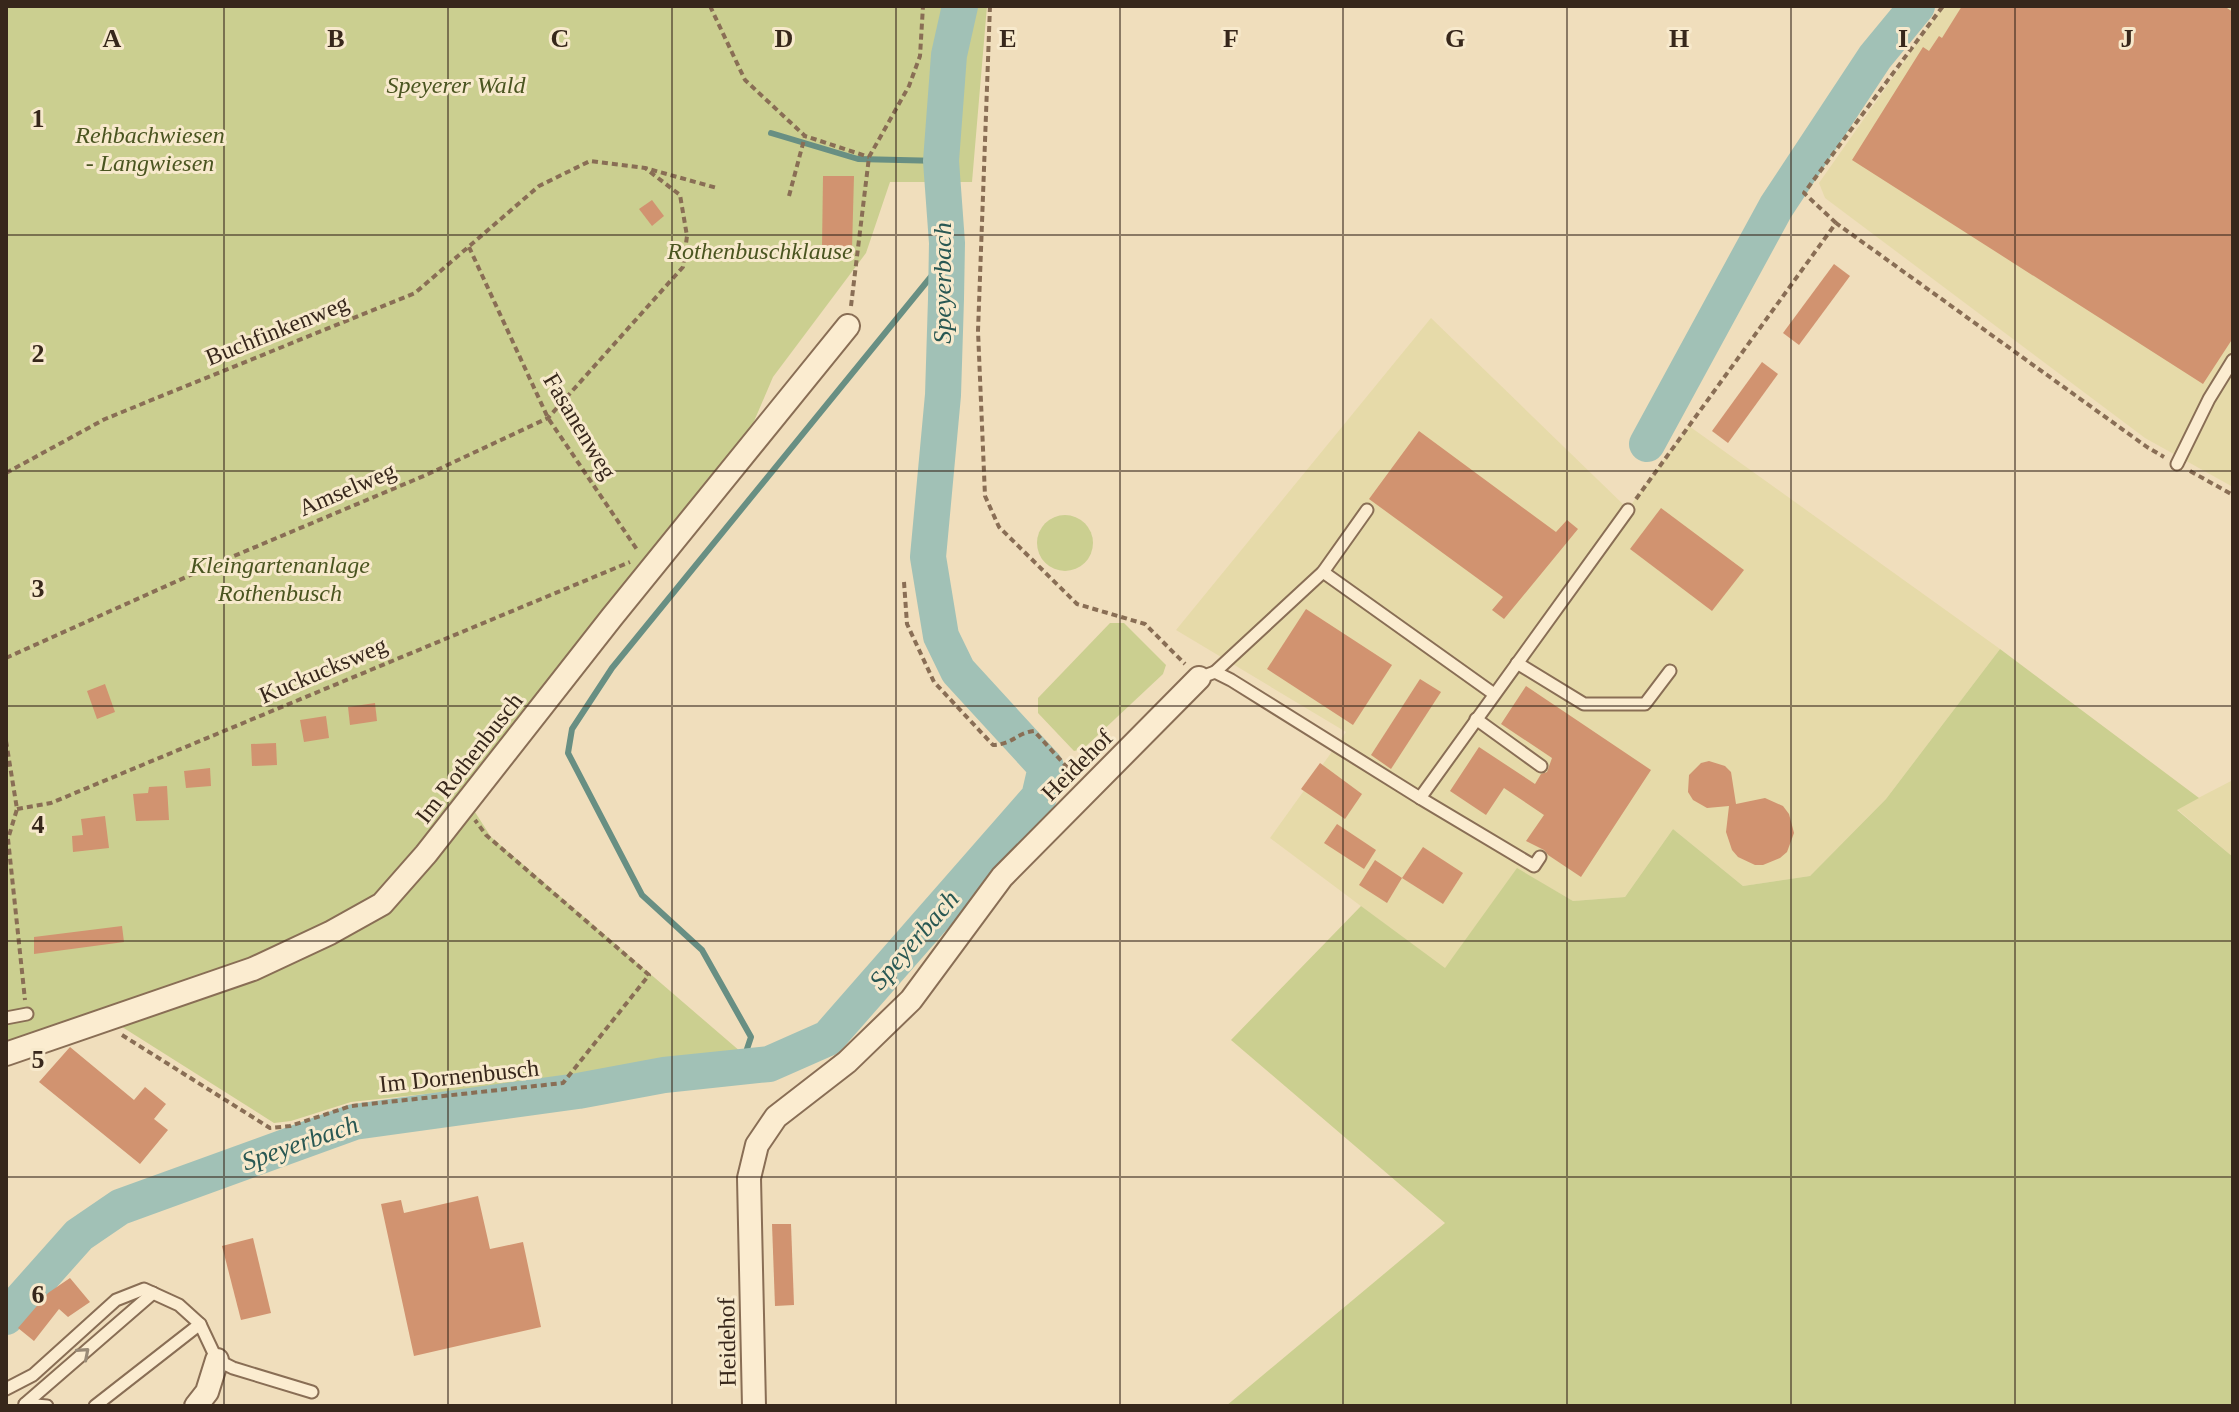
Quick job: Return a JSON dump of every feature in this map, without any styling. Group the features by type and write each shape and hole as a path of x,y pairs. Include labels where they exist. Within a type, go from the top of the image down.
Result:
{"street":[{"name":"Im Rothenbusch","path":"6,1054 253,969 330,933 382,904 848,326"},
{"name":"Heidehof","path":"754,1406 749,1178 757,1145 776,1117 847,1062 911,1000 1002,877 1207,675"},
{"path":"196,1406 207,1392 217,1360"}],"lane":[{"path":"2177,464 2209,399 2233,360"},
{"path":"1367,510 1323,572 1207,675 1534,866 1540,857"},
{"path":"1420,798 1628,510"},
{"path":"1323,572 1494,694"},
{"path":"1517,663 1584,704 1645,704 1670,671"},
{"path":"1476,719 1541,766"},
{"path":"6,1018 27,1014"},
{"path":"6,1389 33,1375 116,1300 144,1289 179,1305 200,1324 217,1360 233,1368 312,1392"},
{"path":"25,1405 153,1293"},
{"path":"95,1406 200,1324"},
{"path":"20,1383 25,1405"},
{"path":"25,1405 47,1406"}],"path":[{"path":"710,6 745,80 804,138 869,157"},
{"path":"848,326 869,157 909,86 920,56 923,6"},
{"path":"990,6 978,331 985,496 999,527 1077,604 1145,624 1207,675"},
{"path":"1943,6 1804,193 1836,223 2147,447 2233,495"},
{"path":"789,196 804,138"},
{"name":"Buchfinkenweg","path":"6,473 105,419 415,293 539,186 590,161 645,168 717,188"},
{"name":"Amselweg","path":"6,658 215,564 426,475 548,418 683,267 687,236 680,195 645,168"},
{"path":"1628,510 1836,223"},
{"name":"Fasanenweg","path":"469,247 548,418 641,557"},
{"name":"Kuckucksweg","path":"17,809 51,803 641,557"},
{"path":"904,582 907,624 934,682 993,745 1010,744 1024,732 1034,731 1088,790"},
{"path":"6,741 17,809 7,840 27,1014"},
{"name":"Im Dornenbusch","path":"100,1020 270,1128 290,1126 351,1106 563,1083 649,975 486,835 464,805"}],"shaded area":[{"path":"1943,6 2233,6 2233,487 2145,438 1825,198 1819,183"},
{"path":"1431,318 1628,509 1689,426 2000,649 1886,799 1810,876 1743,886 1673,829 1625,897 1573,901 1517,869 1445,969 1270,838 1346,732 1176,630"},
{"path":"2233,780 2233,857 2177,809"}],"green space":[{"name":"Kleingartenanlage Rothenbusch","path":"6,6 987,6 972,182 890,182 866,253 773,377 749,433 475,771 464,795 491,837 741,1052 562,1079 351,1102 291,1121 274,1123 100,1013 6,1045"},
{"path":"1065,515 1084,524 1093,543 1084,562 1065,571 1046,562 1037,543 1046,524"},
{"path":"1110,623 1124,623 1166,665 1163,674 1083,749 1074,751 1038,713 1038,698"},
{"path":"2000,649 2199,798 2177,810 2233,857 2233,1406 1226,1406 1445,1223 1231,1040 1361,906 1445,968 1517,868 1573,901 1625,897 1673,829 1743,886 1810,876 1886,799"}],"building":[{"path":"1962,6 2224,6 2233,12 2233,338 2203,384 1852,160 1923,47 1929,51 1939,36 1942,38"},
{"path":"823,176 854,176 852,249 822,248"},
{"path":"652,200 664,216 652,226 639,209"},
{"path":"1834,264 1850,276 1799,345 1783,333"},
{"path":"1762,362 1778,374 1728,443 1712,431"},
{"path":"1419,431 1556,532 1567,520 1578,529 1504,619 1492,610 1503,597 1369,499"},
{"path":"1661,508 1744,570 1712,611 1630,549"},
{"path":"1306,609 1392,665 1353,725 1267,669"},
{"path":"1420,679 1441,692 1391,769 1371,755"},
{"path":"105,684 115,712 97,719 87,691"},
{"path":"1526,686 1651,770 1581,877 1526,841 1544,815 1504,788 1486,815 1450,791 1479,747 1535,784 1541,774 1547,772 1552,758 1501,724"},
{"path":"375,703 377,721 350,725 348,707"},
{"path":"326,716 329,738 304,742 300,720"},
{"path":"276,743 277,765 252,766 251,744"},
{"path":"1709,761 1725,766 1731,772 1736,804 1765,798 1783,806 1789,814 1794,833 1787,852 1780,858 1755,865 1738,857 1726,832 1729,806 1707,808 1693,800 1688,792 1689,775 1701,763"},
{"path":"1320,763 1362,794 1345,819 1301,789"},
{"path":"210,768 211,786 186,788 184,771"},
{"path":"167,786 169,820 136,821 133,794 148,793 149,787"},
{"path":"105,816 109,848 73,852 72,836 83,835 81,819"},
{"path":"1337,824 1376,850 1364,869 1324,843"},
{"path":"1423,847 1463,873 1443,904 1402,878"},
{"path":"1375,860 1402,878 1387,903 1359,885"},
{"path":"122,926 124,942 34,954 34,937"},
{"path":"70,1047 134,1100 145,1087 166,1104 154,1119 168,1130 140,1164 39,1082"},
{"path":"478,1196 490,1249 523,1242 541,1327 414,1356 381,1204 401,1200 404,1213"},
{"path":"772,1224 791,1224 794,1305 775,1306"},
{"path":"253,1238 271,1313 241,1320 222,1246"},
{"path":"70,1278 90,1302 68,1317 59,1309 34,1341 18,1328 48,1293"}],"waterway":[{"name":"Speyerbach","path":"6,1317 79,1235 120,1207 354,1122 578,1091 664,1075 769,1064 828,1038 1039,797 1046,767 958,671 941,636 928,557 943,395 947,243 941,161 949,55 960,6"},
{"path":"1647,444 1776,207 1875,57 1917,6"},
{"path":"771,133 858,159 941,161"},
{"path":"741,1067 751,1037 702,950 642,895 568,753 572,729 612,668 947,257"}],"park label":[{"name":"Speyerer Wald","path":"456,85"},
{"name":"Rehbachwiesen - Langwiesen","path":"150,149"},
{"name":"Rothenbuschklause","path":"760,251"}]}
